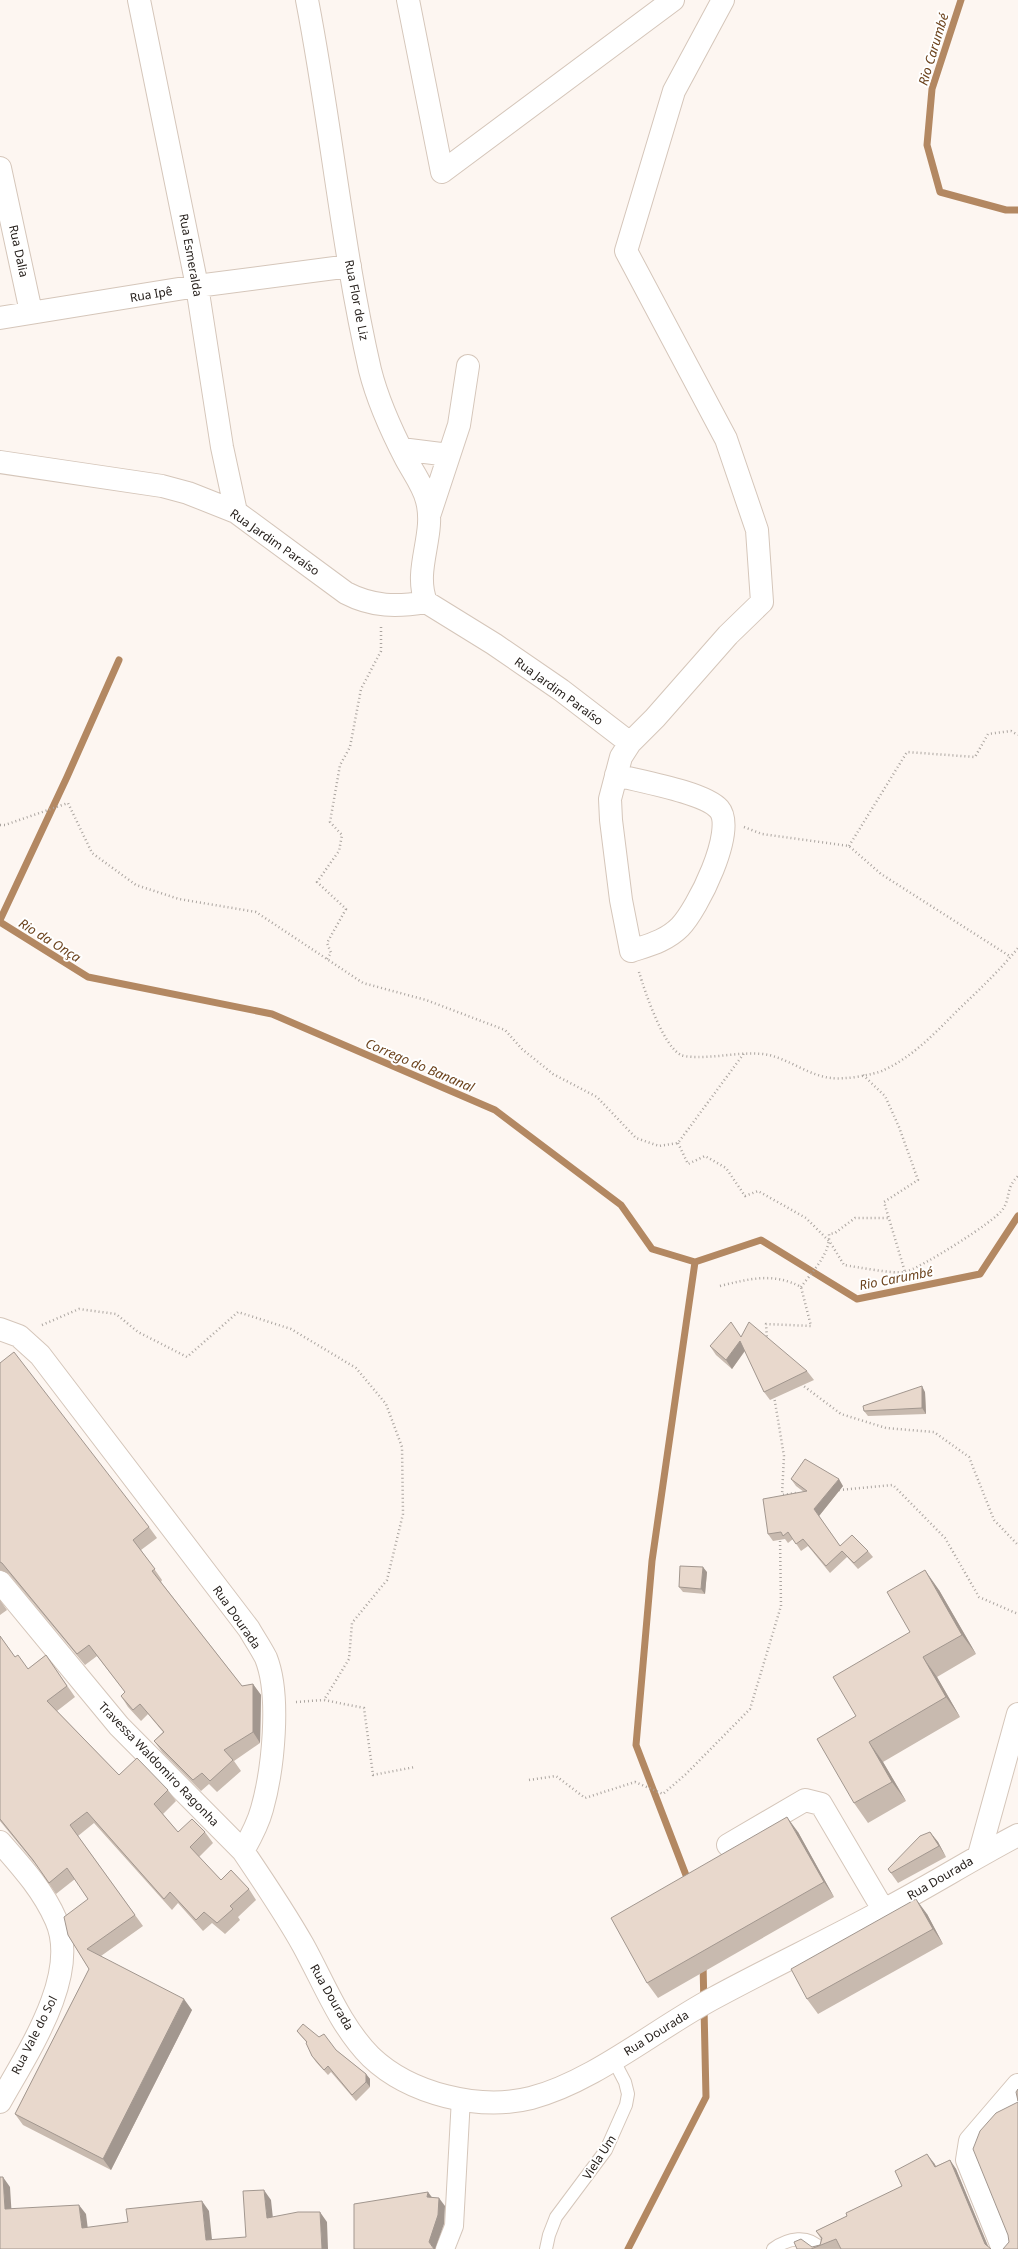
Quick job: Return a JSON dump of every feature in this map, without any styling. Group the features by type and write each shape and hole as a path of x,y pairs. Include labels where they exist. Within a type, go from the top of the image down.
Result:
{"street":[{"name":"Rua Esmeralda","path":"139,0 197,286 222,447 236,512"},
{"name":"Rua Flor de Liz","path":"307,0 317,54 350,266 377,393 386,421 427,498 430,513 424,596"},
{"path":"408,0 442,172 673,0"},
{"path":"616,775 654,784 707,801 718,809 724,819 724,833 718,857 696,904 680,927 662,941 631,951 621,900 611,820 610,799 616,775 622,757 630,743 656,718 728,635 762,602 757,530 726,439 626,251 674,92 723,0"},
{"name":"Rua Dalia","path":"0,168 31,312"},
{"name":"Rua Ipê","path":"0,318 31,312 114,301 197,286 350,266"},
{"path":"430,513 459,425 468,366"},
{"path":"401,449 449,455"},
{"name":"Rua Jardim Paraíso","path":"0,462 162,486 188,493 236,512 346,592 362,601 381,606 403,606 424,596 561,690 630,743"},
{"name":"Rua Dourada","path":"10,1332 40,1355 249,1629 266,1658 272,1683 274,1704 271,1752 262,1809 255,1831 243,1851 282,1907 338,2012 371,2057 391,2072 416,2085 443,2095 501,2102 528,2099 556,2090 613,2059 714,1998 884,1911 979,1855 1018,1835"},
{"name":"Travessa Waldomiro Ragonha","path":"0,1582 119,1726 243,1851"},
{"path":"979,1855 1018,1714"},
{"path":"728,1845 805,1800 821,1804 884,1911"},
{"name":"Rua Vale do Sol","path":"0,1842 32,1879 57,1921 63,1944 62,1968 56,1991 46,2015 0,2102"},
{"path":"1003,2249 967,2160 970,2140 1018,2085"},
{"path":"445,2249 454,2226 461,2098"}],"lane":[{"name":"Viela Um","path":"546,2249 552,2224 606,2150 626,2105 628,2094 625,2082 613,2059"},
{"path":"773,2249 796,2239 811,2241 821,2249"}],"path":[{"path":"327,959 331,953 327,943 346,909 317,882 339,851 342,835 330,822 331,815 340,765 350,746 361,688 382,651 381,606"},
{"path":"849,846 907,752 975,757 988,734 1010,731 1018,735"},
{"path":"0,825 5,825 68,803 92,853 136,885 179,899 256,912 363,983 426,1000 505,1030 522,1049 553,1074 597,1097 636,1138 659,1146 678,1143 745,1052"},
{"path":"724,819 762,834 849,846 881,874 1011,956"},
{"path":"631,951 648,998 672,1047 681,1055 699,1057 745,1052 774,1056 808,1072 831,1078 863,1075 883,1071 916,1051 1018,948"},
{"path":"863,1075 885,1096 918,1180 884,1202 905,1272"},
{"path":"678,1143 688,1164 705,1156 726,1168 745,1196 758,1191 806,1218 830,1242 844,1265 905,1272 967,1238 1003,1209 1010,1184 1018,1176"},
{"path":"801,1287 825,1253 830,1242 829,1234 836,1233 855,1218 888,1218"},
{"path":"720,1286 756,1278 786,1279 801,1287 811,1326 766,1324 767,1346"},
{"path":"10,1332 79,1308 116,1314 138,1332 187,1357 238,1312 291,1329 356,1368 386,1404 402,1447 403,1514 387,1580 352,1622 349,1659 324,1700"},
{"path":"798,1382 841,1414 886,1428 934,1432 969,1457 994,1520 1018,1545"},
{"path":"773,1389 784,1456 782,1502"},
{"path":"838,1490 893,1485 945,1538 979,1597 1018,1614"},
{"path":"782,1494 798,1493"},
{"path":"529,1780 556,1776 585,1798 635,1782 662,1794 686,1774 750,1709 781,1606 780,1533"},
{"path":"274,1704 324,1700 364,1708 374,1775 415,1767"}],"building":[{"path":"731,1322 741,1337 749,1322 807,1371 764,1392 740,1341 726,1360 710,1346"},
{"path":"14,1352 149,1527 133,1540 155,1569 152,1571 242,1686 253,1684 253,1732 224,1750 233,1760 210,1781 202,1773 193,1780 154,1741 164,1732 140,1704 133,1710 121,1696 125,1692 89,1645 77,1654 0,1562 0,1363"},
{"path":"922,1386 922,1408 864,1411 863,1406"},
{"path":"805,1459 839,1479 814,1509 840,1546 852,1535 868,1551 854,1563 842,1551 826,1566 803,1539 796,1544 788,1532 783,1536 781,1532 768,1534 763,1499 807,1491 791,1479"},
{"path":"680,1566 703,1567 701,1589 679,1587"},
{"path":"925,1570 962,1635 923,1657 946,1697 869,1742 892,1782 854,1803 817,1739 856,1716 833,1677 910,1632 887,1592"},
{"path":"0,1636 15,1657 18,1655 28,1669 46,1655 67,1686 47,1701 119,1775 137,1758 168,1790 154,1804 178,1832 192,1819 205,1832 190,1847 221,1880 231,1870 249,1889 230,1906 233,1909 217,1923 204,1912 196,1920 170,1892 164,1899 87,1812 70,1825 135,1915 87,1949 184,1999 103,2159 15,2114 89,1969 68,1935 64,1917 88,1899 67,1868 49,1883 33,1860 0,1819"},
{"path":"787,1817 824,1882 647,1983 611,1918"},
{"path":"930,1832 939,1846 891,1873 888,1869 920,1836"},
{"path":"916,1899 933,1929 807,1999 791,1969"},
{"path":"303,2024 319,2037 324,2034 336,2050 366,2074 366,2082 352,2095 328,2066 324,2070 312,2056 306,2043 307,2042 297,2031"},
{"path":"1018,2089 1018,2101 1016,2092"},
{"path":"1018,2102 1018,2249 1003,2249 1009,2242 1008,2235 973,2149 980,2131 996,2113"},
{"path":"927,2154 935,2167 950,2160 985,2244 991,2249 841,2249 836,2239 811,2249 797,2249 794,2242 801,2239 812,2247 820,2245 822,2238 816,2231 847,2216 846,2213 902,2186 895,2171"},
{"path":"0,2177 3,2177 5,2209 79,2205 82,2228 128,2222 126,2209 202,2201 206,2240 246,2237 243,2191 264,2190 267,2218 298,2212 320,2212 322,2249 0,2249"},
{"path":"428,2192 427,2197 439,2198 438,2215 429,2242 434,2249 354,2249 354,2204"}],"waterway":[{"name":"Rio Carumbé","path":"961,0 932,89 927,145 940,192 1006,210 1018,210"},
{"path":"0,920 67,777 119,660"},
{"name":"Corrego do Bananal","path":"0,922 88,977 272,1014 495,1110 621,1205 652,1249 695,1262"},
{"name":"Rio Carumbé","path":"695,1262 761,1240 857,1299 980,1274 1018,1216"},
{"path":"689,1883 636,1745 652,1561 695,1262"},
{"path":"628,2249 706,2097 703,1963"}],"water label":[{"name":"Rio da Onça","path":"50,940"}]}
